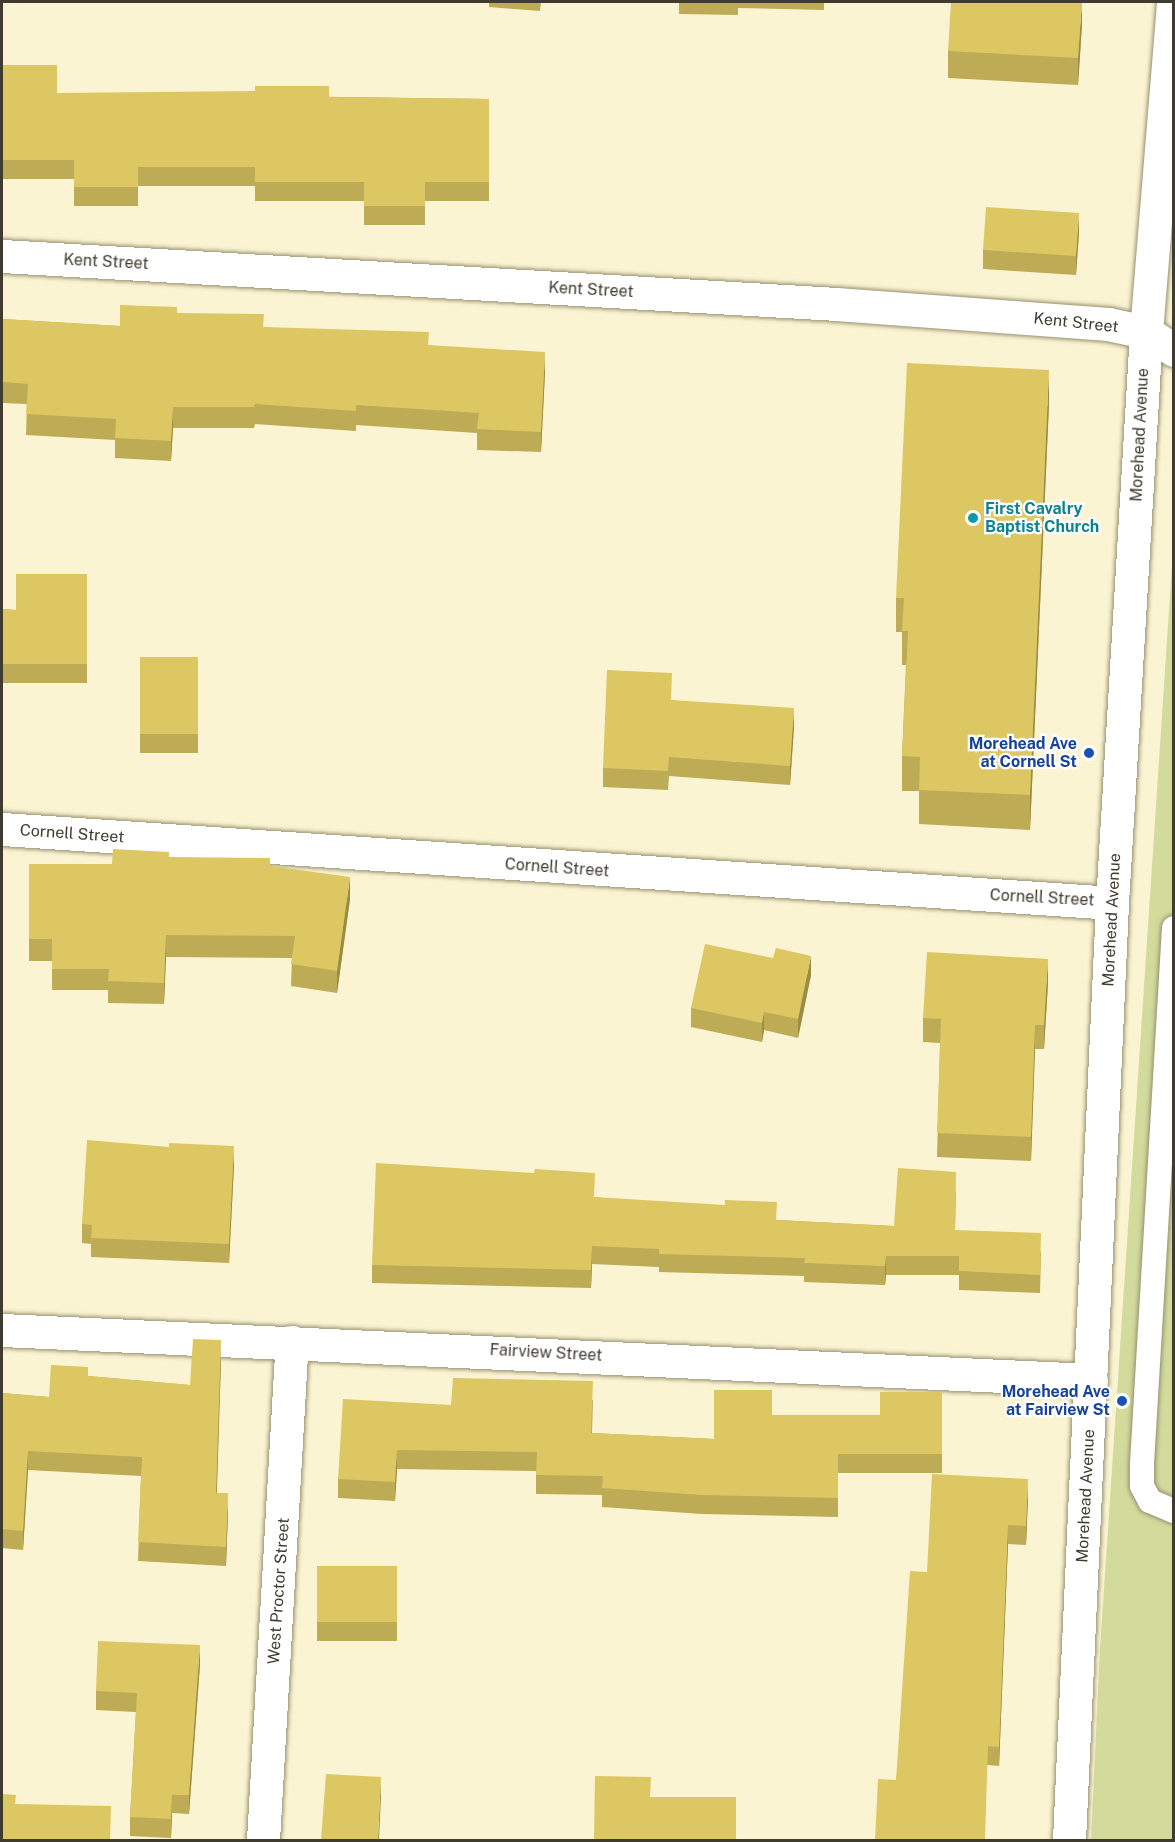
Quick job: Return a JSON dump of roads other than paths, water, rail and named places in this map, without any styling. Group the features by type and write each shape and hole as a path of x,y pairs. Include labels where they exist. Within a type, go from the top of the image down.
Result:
{"street":[{"name":"Morehead Avenue","path":"1069,1840 1113,903 1146,332 1173,2"},
{"name":"Kent Street","path":"2,256 825,304 1108,324 1146,332 1173,350"},
{"name":"Cornell Street","path":"2,829 1113,903"},
{"name":"Fairview Street","path":"2,1329 1091,1380"},
{"name":"West Proctor Street","path":"264,1840 292,1342"}],"lane":[{"path":"1173,928 1170,1055 1142,1486 1150,1501 1173,1511"}],"place":[{"name":"First Cavalry Baptist Church","path":"973,518"},
{"name":"Morehead Ave at Cornell St","path":"1089,753"},
{"name":"Morehead Ave at Fairview St","path":"1122,1401"}]}
